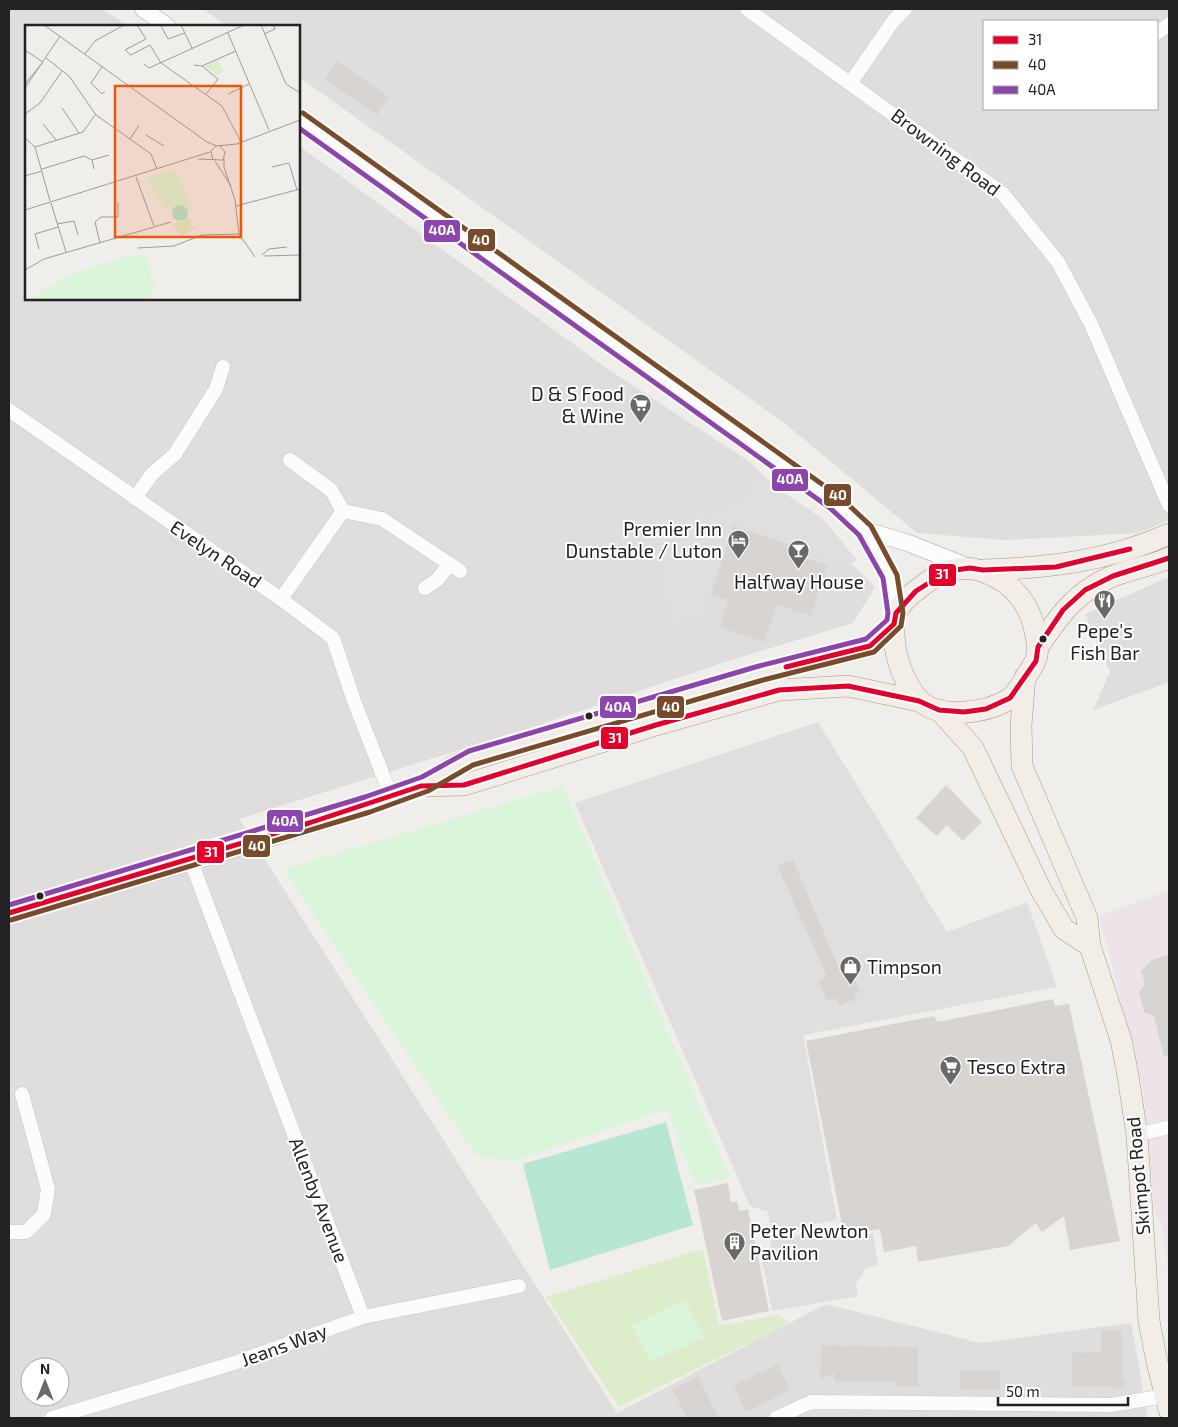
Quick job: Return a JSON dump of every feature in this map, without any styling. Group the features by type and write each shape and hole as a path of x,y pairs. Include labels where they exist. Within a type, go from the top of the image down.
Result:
{"main road":[{"path":"9,913 190,859 421,786 458,763 471,758 752,676 870,646 916,591 948,571 1056,567 1147,544 1169,534"},
{"path":"1038,647 1063,610 1085,590 1113,576 1169,558"},
{"path":"939,710 964,712 986,709 1010,698 1036,661 1038,647 1033,619 1024,600 1009,586 976,569"},
{"path":"895,618 898,660 905,680 919,700"},
{"name":"Skimpot Road","path":"1025,677 1021,725 1022,766 1087,918 1090,946 1121,1040 1137,1135 1149,1321 1167,1403"},
{"path":"421,786 464,785 656,725 779,690 848,686 919,700 939,710 973,748 1042,890 1064,929 1090,946"}],"street":[{"path":"143,9 166,25"},
{"name":"Browning Road","path":"746,9 851,82 1003,194 1058,262 1091,324 1169,505"},
{"path":"851,82 894,20 905,9"},
{"path":"1158,32 1169,24"},
{"path":"300,120 835,502 865,530 890,576 895,618"},
{"path":"134,498 152,474 175,454 216,389 222,367"},
{"name":"Evelyn Road","path":"9,410 282,599 333,638 354,701 391,796"},
{"path":"290,460 331,490 343,511 382,519 455,568 424,588"},
{"path":"282,599 343,511"},
{"path":"865,530 908,543 976,569"},
{"name":"Allenby Avenue","path":"190,859 362,1317"},
{"path":"9,1232 26,1232 44,1214 48,1188 22,1094"},
{"path":"1137,1135 1169,1128"},
{"name":"Jeans Way","path":"52,1418 234,1363 362,1317 520,1286"},
{"path":"776,1418 811,1402 1111,1405 1167,1403"}],"shaded area":[{"path":"9,9 102,9 126,25 25,25 25,300 300,300 300,147 608,369 750,462 875,587 853,623 725,662 542,724 239,819 617,1413 826,1304 980,1343 1131,1323 1148,1418 9,1418"},
{"path":"203,9 1169,9 1169,520 1139,533 1005,540 917,533 783,422 300,78 300,25 226,25"},
{"path":"760,476 824,520 857,560 847,565 732,522 706,601 708,612 674,622 662,578 665,559 698,512 709,519 724,510 738,506"},
{"path":"1169,577 1169,682 1093,710 1110,672 1085,614"},
{"path":"818,722 947,932 1027,902 1057,987 803,1035 837,1220 771,1232 768,1212 750,1206 575,803"},
{"path":"1169,890 1169,1282 1162,1224 1155,1214 1143,1089 1099,916"},
{"path":"838,1227 840,1240 873,1233 878,1265 866,1268 856,1284 858,1296 772,1311 761,1255 772,1252 770,1241"}],"green space":[{"path":"563,786 730,1178 695,1185 667,1109 514,1161 476,1156 283,869"},
{"path":"666,1122 693,1225 550,1270 523,1164"},
{"path":"703,1249 719,1326 777,1315 790,1323 619,1407 546,1297"},
{"path":"685,1300 704,1337 651,1362 631,1325"}],"building":[{"path":"337,61 389,97 377,115 325,79"},
{"path":"733,526 804,549 801,557 827,565 811,616 777,605 764,642 720,627 728,600 711,595"},
{"path":"946,785 982,822 963,841 947,825 937,836 916,818"},
{"path":"793,860 843,978 852,974 860,992 854,995 856,999 840,1005 836,998 827,1001 818,981 827,977 777,865"},
{"path":"1169,955 1169,1056 1164,1057 1154,1016 1144,1012 1139,992 1145,984 1141,971 1152,960"},
{"name":"Tesco Extra","path":"1053,999 1055,1006 1069,1004 1120,1241 1070,1250 1064,1216 1042,1232 1036,1223 1008,1246 918,1262 916,1246 884,1252 880,1229 844,1235 806,1041 934,1016 937,1022"},
{"name":"Peter Newton Pavilion","path":"728,1183 731,1202 737,1201 739,1211 748,1209 769,1311 722,1321 694,1190"},
{"path":"1101,1330 1121,1330 1123,1377 1128,1382 1119,1389 1072,1386 1072,1352 1101,1353"},
{"path":"821,1345 918,1347 918,1386 896,1386 895,1382 835,1382 834,1373 820,1379"},
{"path":"778,1364 790,1390 746,1412 734,1385"},
{"path":"960,1371 1001,1371 1000,1389 959,1389"},
{"path":"698,1377 718,1418 687,1418 672,1389"}],"transit line":[{"name":"40","path":"11,920 370,812 428,791 473,765 763,680 874,652 901,626 903,613 897,575 871,526 840,497 303,113"},
{"name":"40A","path":"9,905 365,797 422,777 469,751 759,666 866,639 887,620 888,613 883,578 859,535 830,508 300,129"},
{"name":"31","path":"786,667 870,646 894,624 896,613 916,591 948,571 970,568 983,570 1056,567 1130,549"},
{"name":"31","path":"9,913 309,823 421,786 464,785 656,725 779,690 848,686 919,701 939,710 964,712 986,709 1010,698 1036,661 1038,647 1063,610 1085,590 1113,576 1169,558"}],"place":[{"name":"D & S Food & Wine","path":"640,424"},
{"name":"Premier Inn Dunstable / Luton","path":"738,559"},
{"name":"Halfway House","path":"799,570"},
{"name":"Pepe's Fish Bar","path":"1105,619"},
{"name":"Timpson","path":"851,986"},
{"name":"Tesco Extra","path":"951,1086"},
{"name":"Peter Newton Pavilion","path":"734,1261"}]}
